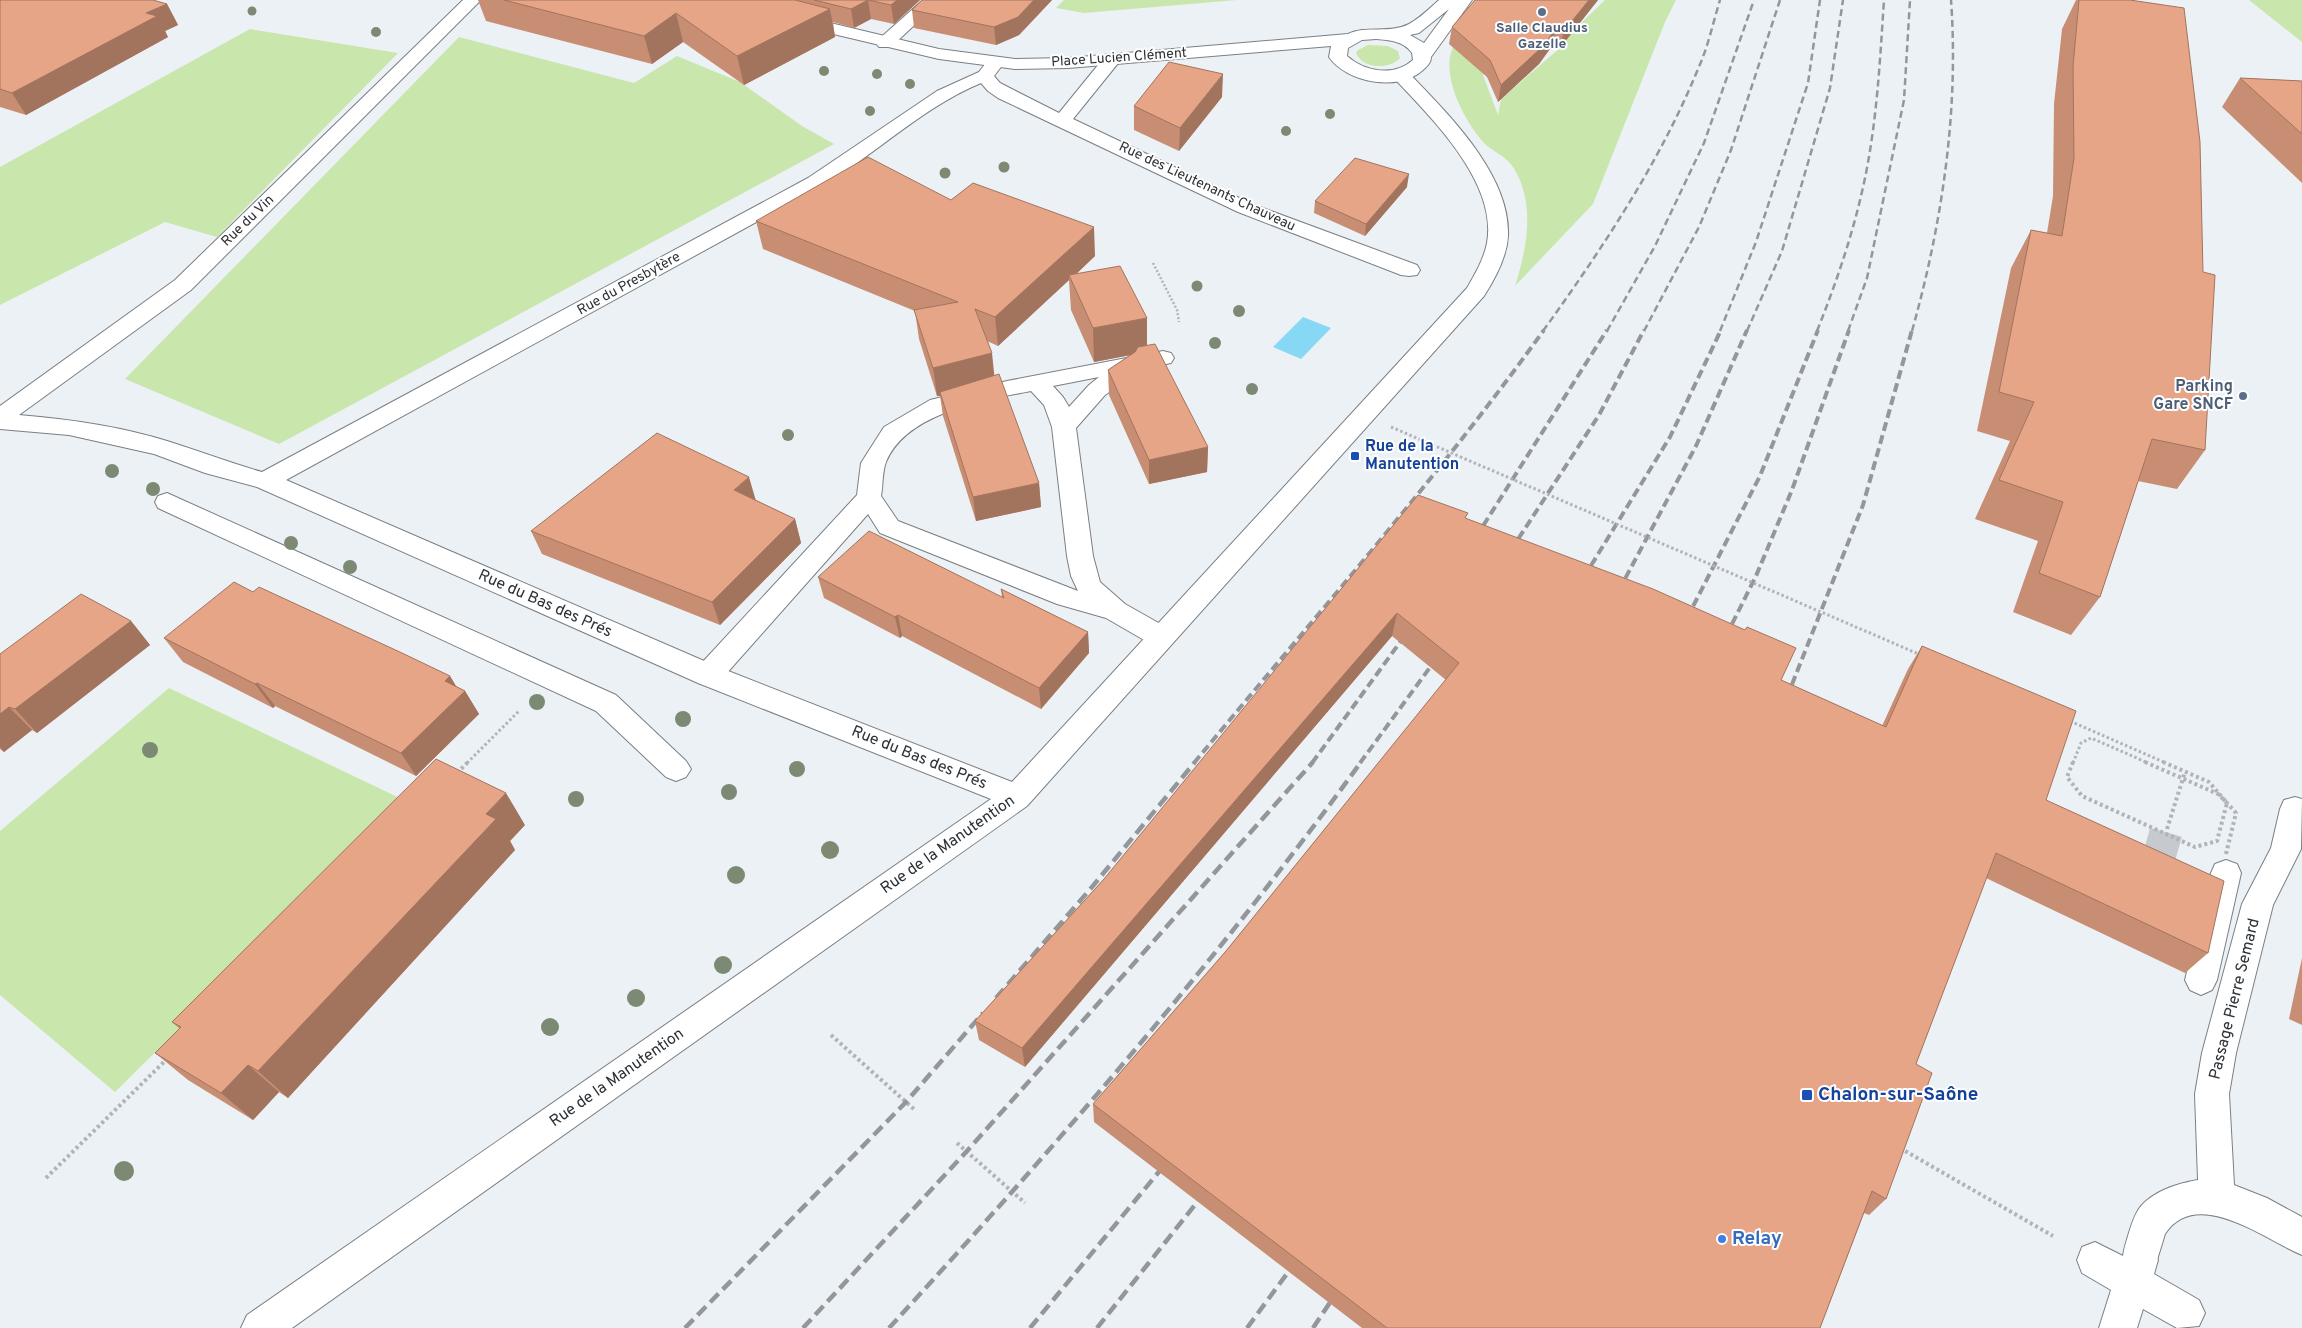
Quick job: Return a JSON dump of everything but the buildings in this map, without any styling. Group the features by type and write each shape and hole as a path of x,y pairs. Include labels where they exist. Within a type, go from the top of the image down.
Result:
{"street":[{"name":"Rue du Vin","path":"0,417 182,285 473,0"},
{"path":"885,43 932,0"},
{"path":"1382,34 1413,29 1450,0"},
{"path":"1423,55 1464,0"},
{"path":"783,17 885,43 939,54 990,69"},
{"name":"Place Lucien Clément","path":"990,69 1347,40 1363,35 1382,34 1405,39 1420,49 1423,55 1418,67 1400,74 1374,75 1362,73 1343,64 1242,49"},
{"path":"1343,64 1338,57 1338,51 1340,45 1347,40"},
{"path":"1063,120 1113,58"},
{"name":"Rue des Lieutenants Chauveau","path":"990,69 994,87 1005,94 1245,208 1409,270"},
{"name":"Rue du Presbytère","path":"265,481 816,182 841,167 938,98 990,69"},
{"name":"Rue de la Manutention","path":"260,1328 1017,797 1476,292 1490,265 1499,234 1494,203 1465,146 1400,74"},
{"path":"708,675 869,498 873,463 892,433 938,404 1036,382 1163,358"},
{"path":"1064,427 1097,390 1136,364"},
{"path":"1036,382 1054,402 1064,427 1079,556 1090,590 1115,611 1161,638"},
{"name":"Rue du Bas des Prés","path":"0,421 69,427 159,447 214,467 265,481 708,675 1017,797"},
{"path":"869,498 888,526 1066,597 1115,611"},
{"path":"167,502 606,703 676,769"},
{"name":"Passage Pierre Semard","path":"2217,1197 2212,1094 2219,1053 2258,904 2286,849 2295,809"},
{"path":"2201,980 2226,864"},
{"path":"2118,1328 2153,1218 2176,1203 2198,1197 2217,1197 2258,1212 2302,1236"},
{"path":"2095,1260 2136,1270 2186,1312"}],"path":[{"path":"1153,263 1176,310 1180,333 1163,358"},
{"path":"1391,427 1924,656"},
{"path":"454,776 552,678"},
{"path":"2068,720 2209,782 2227,802 2225,810 2217,842 2195,847 2082,796 2067,777 2081,744 2091,738 2218,794 2224,800 2230,807 2236,813 2226,864"},
{"path":"2167,829 2185,772"},
{"path":"831,1035 915,1110"},
{"path":"46,1178 173,1053"},
{"path":"957,1143 1026,1203"},
{"path":"1894,1145 2095,1260"}],"green space":[{"path":"1064,0 1237,0 1084,13 1056,8"},
{"path":"1605,0 1676,0 1665,22 1593,204 1515,286 1526,241 1527,210 1525,195 1513,167 1477,135 1458,101 1450,76 1449,64 1452,49 1470,20 1485,19 1483,75 1498,115 1501,99 1560,48 1575,29"},
{"path":"2249,0 2302,0 2302,42"},
{"path":"250,29 398,53 217,237 165,222 0,305 0,167"},
{"path":"459,37 634,83 677,56 740,82 802,126 834,144 279,444 125,379"},
{"path":"1368,45 1388,46 1398,51 1400,58 1390,65 1370,65 1359,58 1356,53"},
{"path":"169,688 408,802 115,1092 0,995 0,831"}],"water":[{"path":"1303,317 1331,328 1301,359 1273,347"}],"tunnel":[{"path":"2157,864 2167,829"}],"railway":[{"path":"1543,331 1608,237 1666,138 1702,61 1720,0"},
{"path":"1607,331 1655,246 1704,143 1754,0"},
{"path":"1644,331 1699,227 1731,150 1780,0"},
{"path":"1720,331 1756,242 1808,83 1820,0"},
{"path":"1747,331 1782,251 1830,88 1843,0"},
{"path":"1817,331 1844,256 1865,178 1875,112 1884,0"},
{"path":"1848,331 1867,278 1904,100 1910,0"},
{"path":"1912,331 1932,250 1946,167 1952,84 1951,0"},
{"path":"1194,763 1417,495 1503,386 1544,330"},
{"path":"1476,537 1607,330"},
{"path":"1511,550 1599,415 1644,330"},
{"path":"1584,577 1670,437 1721,330"},
{"path":"1619,590 1696,446 1747,330"},
{"path":"1687,618 1760,476 1818,330"},
{"path":"1726,636 1756,576 1792,490 1849,330"},
{"path":"1787,697 1863,505 1912,330"},
{"path":"1312,763 1409,630"},
{"path":"1360,763 1439,655"},
{"path":"996,998 1092,887 1195,762"},
{"path":"803,1328 967,1151 1313,762"},
{"path":"889,1328 1013,1191 1133,1052 1250,909 1361,762"},
{"path":"685,1328 906,1102 983,1013"},
{"path":"1030,1328 1167,1162"},
{"path":"1097,1328 1206,1191"},
{"path":"1247,1328 1297,1260"},
{"path":"1313,1328 1337,1292"}],"place":[{"name":"Salle Claudius Gazelle","path":"1542,12"},
{"name":"Parking Gare SNCF","path":"2243,396"},
{"name":"Rue de la Manutention","path":"1355,456"},
{"name":"Chalon-sur-Saône","path":"1807,1095"},
{"name":"Relay","path":"1722,1239"}]}
